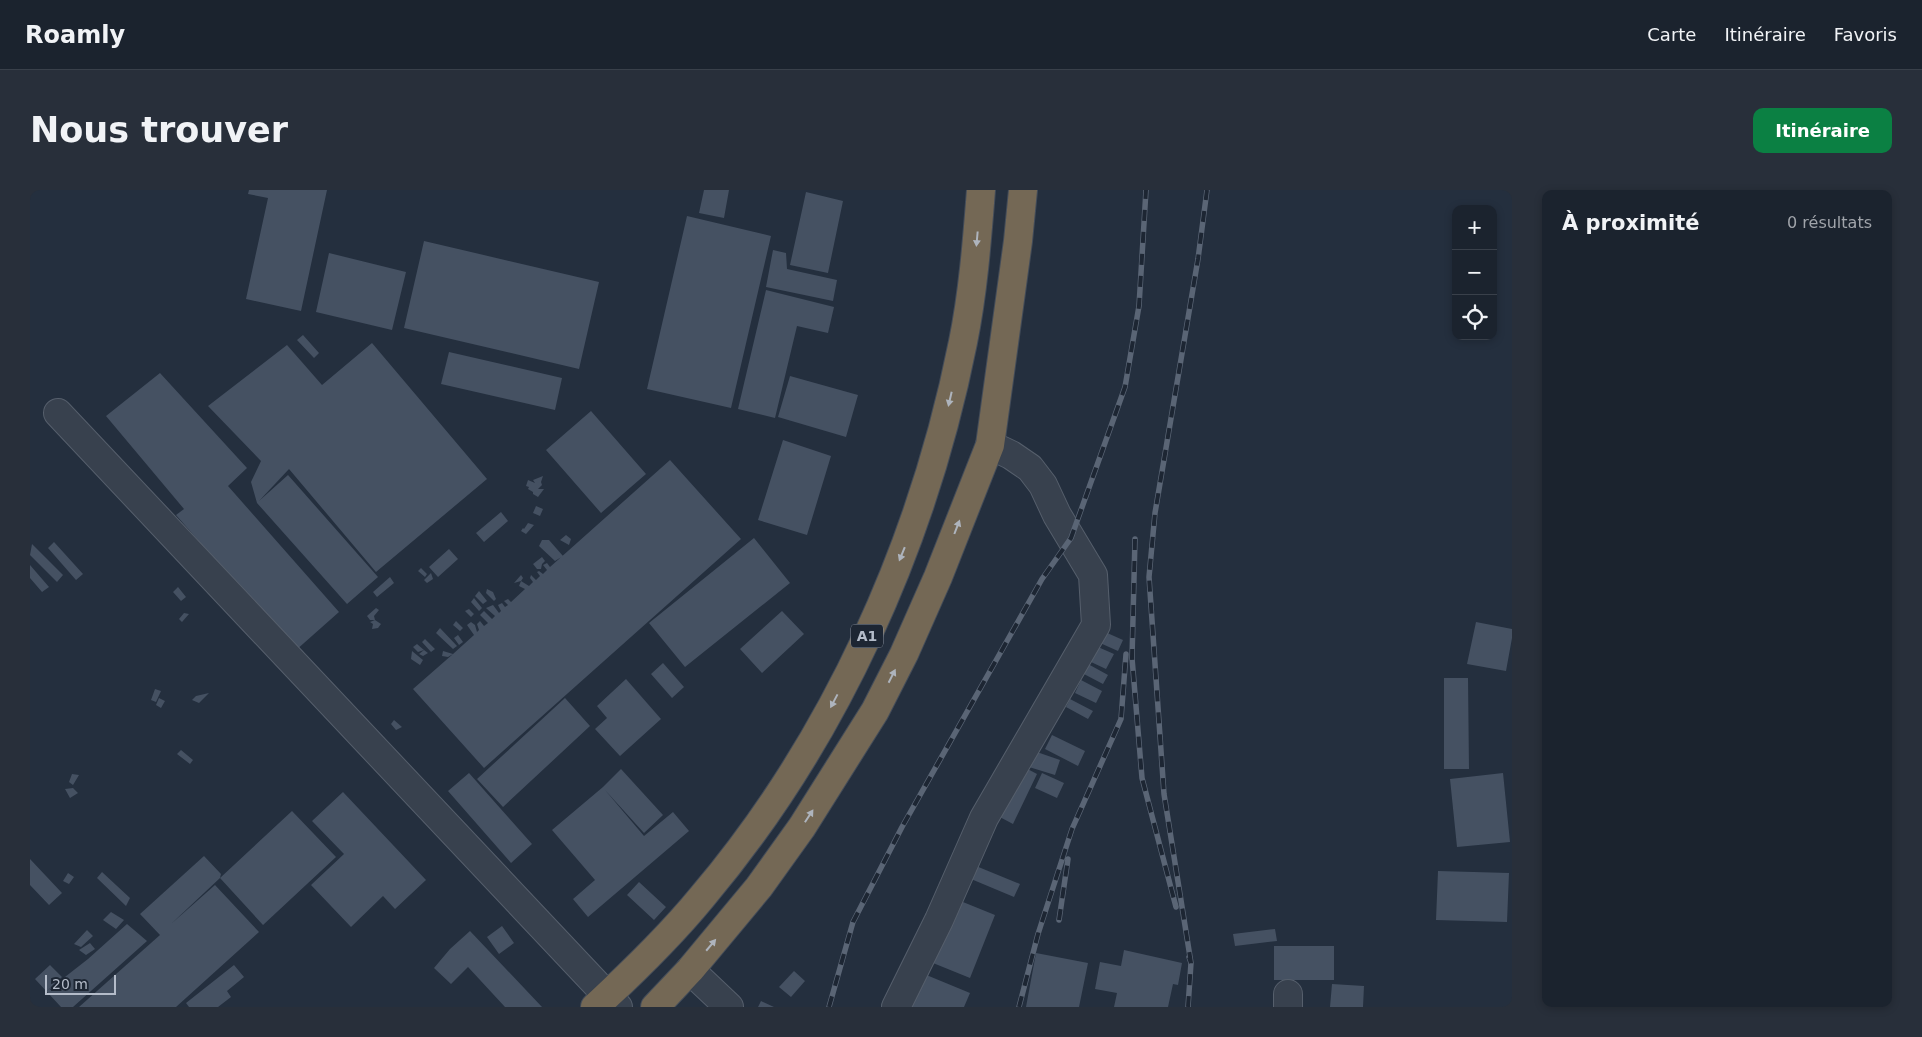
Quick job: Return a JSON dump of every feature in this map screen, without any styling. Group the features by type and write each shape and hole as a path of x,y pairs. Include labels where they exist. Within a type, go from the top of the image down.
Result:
{"highway":[{"name":"A1","path":"607,1003 702,897 779,796 815,736 858,657 903,552 937,452 963,341 976,246 981,190"},
{"name":"A1","path":"655,1007 690,970 759,887 802,827 875,711 904,654 938,577 990,445 1018,241 1023,190"}],"lane":[{"path":"58,413 607,1003"},
{"path":"896,1007 939,920 984,818 1096,624 1093,575 1057,515 1043,485 1030,468 1010,454 990,445"},
{"path":"690,970 729,1007"}],"building":[{"path":"249,190 327,190 301,311 246,299 268,198 248,194"},
{"path":"704,190 729,190 724,218 699,213"},
{"path":"806,192 843,201 828,273 790,265"},
{"path":"687,216 771,236 731,408 647,389"},
{"path":"424,241 599,282 579,369 404,328"},
{"path":"773,250 786,253 787,269 837,280 833,301 766,287"},
{"path":"329,253 406,272 392,330 316,312"},
{"path":"766,290 834,307 828,333 797,326 775,418 738,409"},
{"path":"303,335 319,353 314,358 297,340"},
{"path":"372,343 487,479 376,572 289,469 259,501 288,475 378,577 347,604 257,503 251,482 261,461 208,406 287,345 322,385"},
{"path":"449,352 562,378 555,410 441,384"},
{"path":"160,373 247,468 228,486 339,612 295,651 176,515 184,509 106,416"},
{"path":"790,376 858,395 846,437 778,417"},
{"path":"591,411 646,474 601,513 546,450"},
{"path":"783,440 831,456 807,535 758,520"},
{"path":"670,460 741,539 484,768 413,689 474,635 467,625 471,622 475,625 477,632 479,630 477,624 480,621 484,626 488,623 480,615 484,611 492,619 495,616 486,608 493,605 499,613 501,611 498,605 502,603 505,607 508,605 504,601 508,599 511,602 525,589 519,586 521,581 529,586 533,582 530,578 531,575 536,580 540,576 537,572 539,571 543,574 547,570 543,565 547,563 550,567"},
{"path":"543,476 542,485 538,489 544,489 538,497 526,486 528,480 535,483 533,480"},
{"path":"536,506 543,509 540,516 533,513"},
{"path":"501,512 508,521 484,542 476,533"},
{"path":"528,523 534,525 526,534 521,531"},
{"path":"566,535 571,539 569,545 560,540"},
{"path":"754,538 790,583 685,667 649,623"},
{"path":"542,540 549,540 563,556 555,561 539,546"},
{"path":"54,542 83,574 76,580 48,548"},
{"path":"32,544 63,575 57,582 30,555"},
{"path":"449,549 458,559 438,577 429,567"},
{"path":"542,557 545,561 541,569 537,569 533,564"},
{"path":"30,565 49,587 42,592 30,578"},
{"path":"421,568 427,574 425,577 418,571"},
{"path":"431,573 433,579 427,583 424,580"},
{"path":"521,575 523,578 521,581 514,583"},
{"path":"390,577 394,583 377,597 373,592"},
{"path":"178,587 186,597 181,601 173,592"},
{"path":"487,589 493,592 496,599 494,601 486,593"},
{"path":"479,591 487,601 483,604 475,596"},
{"path":"474,598 482,608 479,611 471,602"},
{"path":"376,608 379,610 374,616 375,620 370,620 367,616"},
{"path":"469,609 474,614 471,617 465,611"},
{"path":"782,611 804,634 762,673 740,649"},
{"path":"184,613 189,614 182,622 179,619"},
{"path":"375,620 381,624 378,628 372,629 373,624 370,622"},
{"path":"456,621 463,628 460,631 453,625"},
{"path":"1476,622 1512,629 1506,671 1467,664"},
{"path":"440,628 457,646 453,649 436,633"},
{"path":"1105,632 1123,640 1118,651 1100,643"},
{"path":"458,635 463,642 459,645 454,638"},
{"path":"425,639 435,649 431,652 422,642"},
{"path":"417,644 424,650 418,652 413,647"},
{"path":"1098,647 1114,654 1106,669 1091,662"},
{"path":"424,650 428,653 423,656 419,654"},
{"path":"412,651 423,660 420,665 411,659"},
{"path":"443,651 453,654 448,657 442,656"},
{"path":"663,663 684,687 672,698 651,674"},
{"path":"1088,664 1108,675 1103,684 1082,673"},
{"path":"1444,678 1468,678 1469,769 1444,769"},
{"path":"626,679 661,719 620,756 595,729 607,718 597,706"},
{"path":"1081,680 1102,691 1096,703 1075,693"},
{"path":"155,689 161,691 156,702 151,700"},
{"path":"209,693 199,703 192,700 196,696"},
{"path":"159,698 165,701 161,708 156,705"},
{"path":"565,698 590,726 503,807 477,779"},
{"path":"1070,699 1093,711 1088,719 1066,707"},
{"path":"394,720 402,727 396,730 391,724"},
{"path":"1052,735 1085,751 1078,766 1045,749"},
{"path":"181,750 193,760 190,764 177,754"},
{"path":"1034,751 1060,760 1055,775 1029,767"},
{"path":"1020,765 1037,774 1013,824 996,815"},
{"path":"621,769 663,815 644,833 605,790 644,836 673,812 689,831 588,917 573,899 595,880 552,830 603,787"},
{"path":"469,773 532,844 511,863 448,791"},
{"path":"1042,773 1064,783 1057,798 1035,788"},
{"path":"1503,773 1510,842 1457,847 1450,779"},
{"path":"72,774 79,775 73,785 69,782"},
{"path":"73,788 78,793 70,798 65,789"},
{"path":"343,792 426,880 395,909 383,896 351,927 311,885 344,854 312,821"},
{"path":"292,811 336,857 263,925 220,878"},
{"path":"204,856 221,874 220,878 171,924 215,885 259,932 176,1007 79,1007 160,935 140,914"},
{"path":"30,859 62,893 49,905 30,885"},
{"path":"976,866 1020,884 1014,897 971,879"},
{"path":"1438,871 1509,873 1507,922 1436,920"},
{"path":"102,872 130,898 126,906 97,878"},
{"path":"68,873 74,877 69,884 63,881"},
{"path":"639,882 666,907 654,920 627,895"},
{"path":"958,900 995,915 970,978 933,963"},
{"path":"111,912 124,920 116,929 103,920"},
{"path":"127,924 147,941 73,1007 61,1007 35,979 50,965 62,977 47,991 88,959"},
{"path":"502,926 514,943 499,954 487,937"},
{"path":"1275,929 1277,941 1235,946 1233,934"},
{"path":"87,930 93,936 81,947 74,944"},
{"path":"470,931 542,1007 505,1007 468,967 451,984 434,968 450,949"},
{"path":"90,943 95,949 86,955 79,950"},
{"path":"1274,946 1334,946 1334,980 1274,980"},
{"path":"1124,950 1182,963 1178,985 1173,984 1168,1007 1114,1007 1117,993 1095,989 1100,962 1121,966"},
{"path":"1036,953 1088,963 1079,1007 1026,1007"},
{"path":"234,965 244,977 227,991 231,997 218,1007 189,1007 186,1003"},
{"path":"794,971 805,981 791,997 779,987"},
{"path":"924,974 970,993 964,1007 911,1007"},
{"path":"1332,984 1364,986 1363,1007 1330,1007"},
{"path":"761,1001 774,1007 758,1007"}],"railway":[{"path":"829,1007 853,922 902,827 1042,579 1071,538 1125,387 1139,306 1146,190"},
{"path":"1191,963 1164,794 1149,577 1155,513 1198,259 1207,190"},
{"path":"1135,539 1132,658 1142,778 1176,907"},
{"path":"1019,1007 1038,934 1072,829 1121,719 1126,654"},
{"path":"1059,920 1068,859"},
{"path":"1188,1007 1191,963 1189,957"}]}
